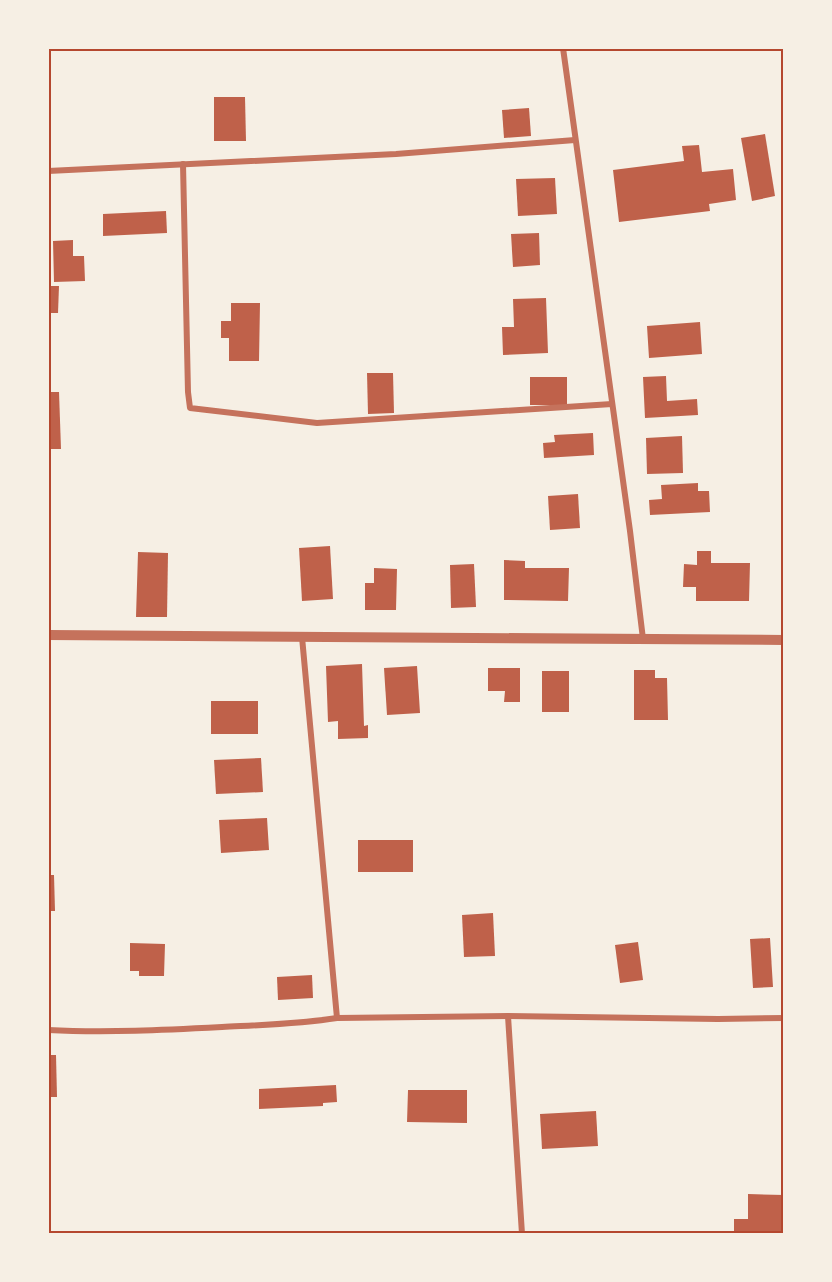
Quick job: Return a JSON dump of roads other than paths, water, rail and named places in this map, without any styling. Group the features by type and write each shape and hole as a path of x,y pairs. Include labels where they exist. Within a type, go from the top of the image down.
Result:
{"street":[{"path":"563,48 643,640"},
{"path":"48,171 396,154 575,140"},
{"path":"183,164 190,408 317,423 612,404"},
{"path":"48,635 784,640"},
{"path":"302,637 337,1018"},
{"path":"508,1016 522,1234"},
{"path":"48,1030 77,1032 187,1029 314,1022 337,1018 508,1016 784,1018"}]}
